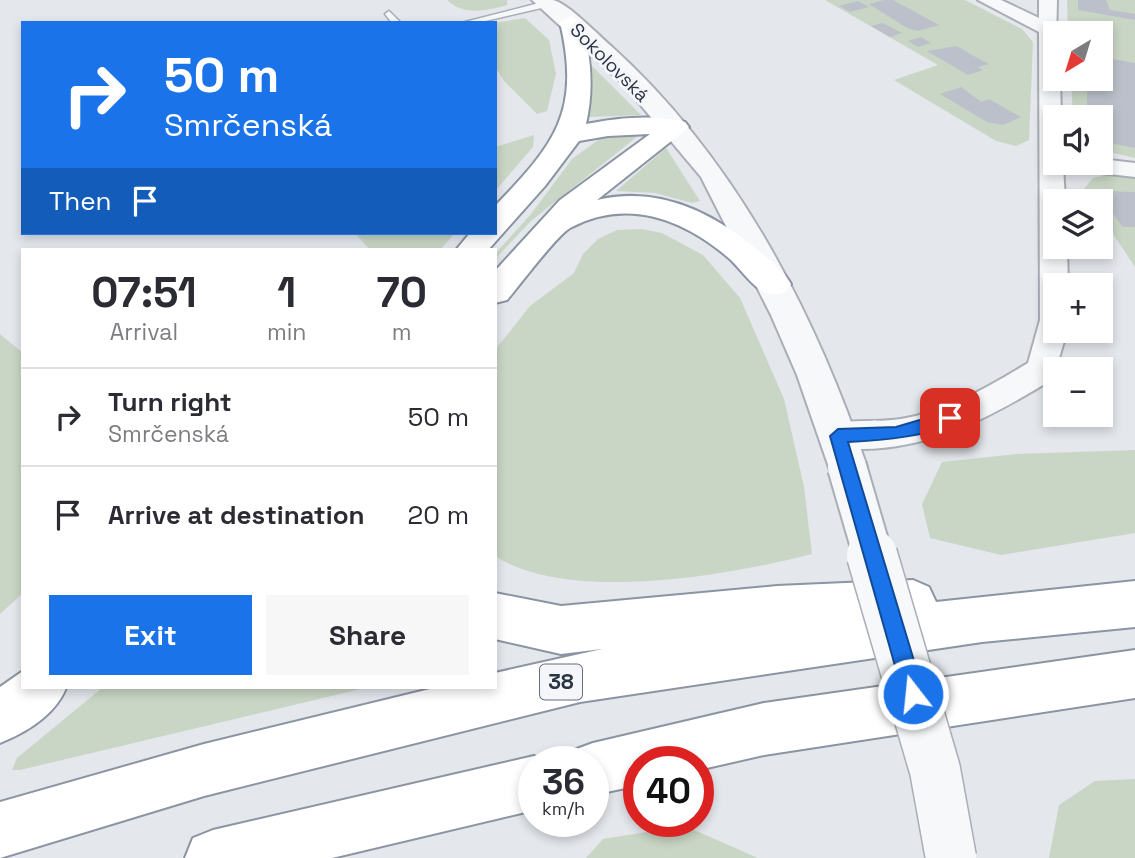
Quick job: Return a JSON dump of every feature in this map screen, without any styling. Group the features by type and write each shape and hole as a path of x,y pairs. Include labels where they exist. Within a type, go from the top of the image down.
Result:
{"highway":[{"path":"497,222 568,136 576,100 580,52 571,22"},
{"path":"568,136 597,127 631,124 676,127"},
{"path":"497,290 578,199 676,127"},
{"path":"559,222 611,206 655,205 683,214 728,239 775,284"},
{"path":"473,248 485,235"},
{"path":"497,616 561,630 777,608 1135,594"},
{"name":"38","path":"0,830 204,770 580,677 982,619 1135,604"},
{"path":"609,765 764,729 1128,677"},
{"path":"0,718 40,689"},
{"path":"213,858 518,787"}],"street":[{"path":"987,0 1043,27"},
{"path":"1048,0 1049,21"},
{"name":"Sokolovská","path":"544,2 571,22 676,127 711,171 775,284 842,451 936,770 951,858"},
{"path":"1113,167 1135,170"},
{"path":"842,451 896,433 933,425 986,404 1042,370 1055,320 1060,175"}],"lane":[{"path":"472,21 544,2"},
{"path":"389,14 395,21"}],"green space":[{"path":"447,0 507,0 507,5 468,10"},
{"path":"825,0 965,0 1022,29 1033,42 1029,140 1016,146 996,141 894,80 938,65"},
{"path":"1067,0 1135,0 1135,158 1113,153 1113,105 1072,105 1072,91 1113,91 1113,21 1068,21"},
{"path":"525,18 549,40 556,74 547,111 537,114 505,82 497,70 497,23"},
{"path":"592,66 641,115 588,117"},
{"path":"630,133 638,136 531,221 497,257 497,252 531,214 572,159 601,138"},
{"path":"534,135 533,147 497,189 497,146"},
{"path":"666,148 700,201 692,203 655,193 616,191"},
{"path":"1108,175 1135,177 1135,267 1113,234 1113,189 1084,189 1093,178"},
{"path":"641,229 662,233 703,255 740,298 784,399 804,487 812,554 695,577 607,582 565,579 527,571 497,557 497,347 530,306 574,273 583,254 598,239 617,230"},
{"path":"357,235 453,235 442,248 368,248"},
{"path":"0,334 21,351 21,595 0,614"},
{"path":"1135,450 1135,533 1001,555 930,538 922,504 942,462 1017,454"},
{"path":"101,689 361,689 12,770 17,758"},
{"path":"1135,779 1135,858 1049,858 1059,805 1095,781"},
{"path":"623,836 710,837 758,858 586,858 603,839"}],"building":[{"path":"893,0 939,25 918,31 907,28 869,4"},
{"path":"1078,0 1106,0 1110,10 1135,14 1135,20 1078,10"},
{"path":"858,1 869,7 850,12 839,6"},
{"path":"883,23 902,33 890,37 871,26"},
{"path":"921,37 931,43 918,47 908,41"},
{"path":"957,46 989,64 978,67 983,70 968,75 927,51"},
{"path":"1113,59 1135,63 1135,148 1113,143 1113,105 1087,105 1087,91 1113,91"},
{"path":"961,87 981,102 989,99 1021,117 1003,125 987,122 940,94"},
{"path":"1113,191 1135,192 1135,227 1123,227 1113,214"}],"route":[{"path":"913,694 838,436 896,433 933,425 950,418"}]}
